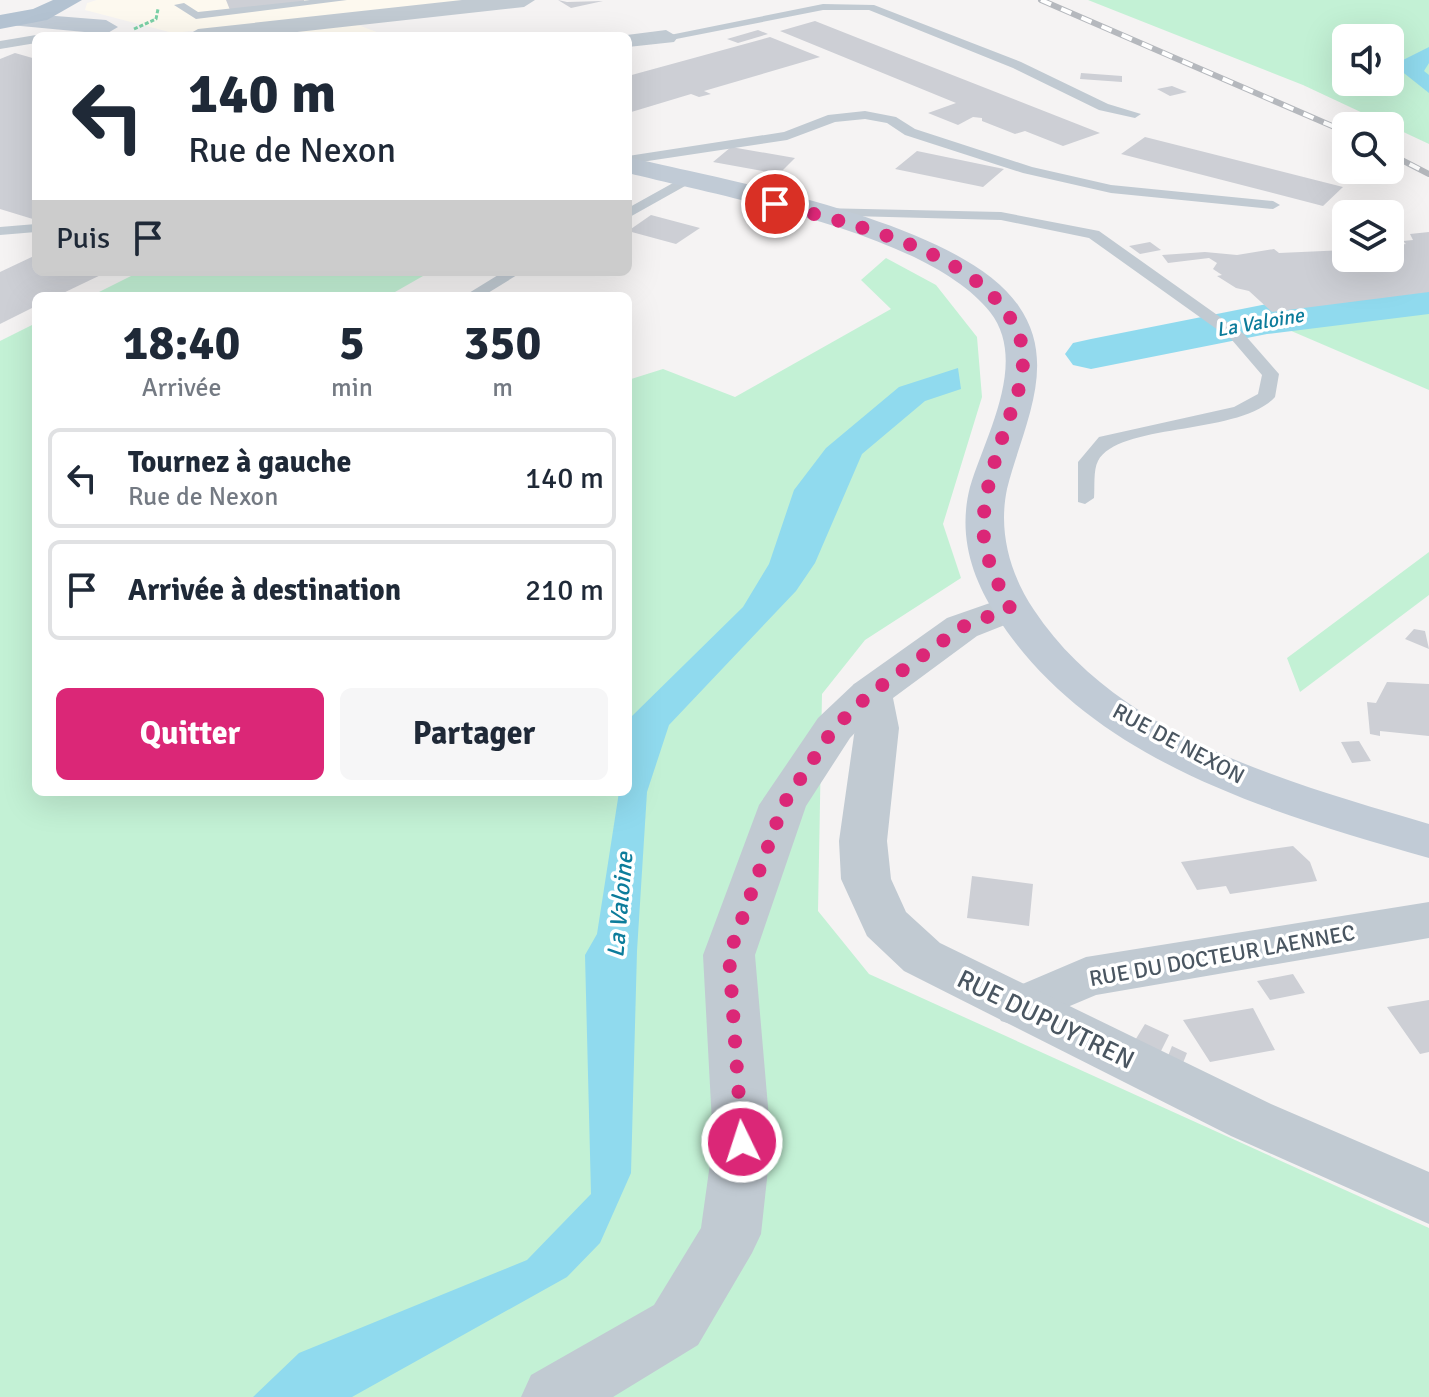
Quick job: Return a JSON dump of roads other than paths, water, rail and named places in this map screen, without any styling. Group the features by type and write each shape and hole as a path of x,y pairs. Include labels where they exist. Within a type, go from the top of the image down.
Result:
{"main road":[{"path":"68,3 116,30 9,21 68,3"},
{"name":"RUE DE NEXON","path":"632,164 871,230 924,251 969,275 1004,308 1023,347 1021,382 988,491 983,519 985,544 1010,608 1059,668 1134,724 1278,792 1429,841"}],"street":[{"path":"217,32 266,22 524,0"},
{"path":"632,40 666,37"},
{"path":"554,1397 676,1325 731,1234 742,1142 729,955 783,805 834,728 870,694 962,627 1010,608"},
{"name":"RUE DUPUYTREN","path":"870,694 877,728 863,841 866,879 885,923 922,957 1251,1120 1429,1199"},
{"name":"RUE DU DOCTEUR LAENNEC","path":"1020,1007 1086,977 1429,920"}],"lane":[{"path":"180,5 196,16 341,0"},
{"path":"666,37 823,7 870,7 1017,65 1104,107 1135,114"},
{"path":"0,45 32,40"},
{"path":"632,162 787,136 833,118 865,115 891,120 910,132 1028,170 1111,189 1273,205"},
{"path":"632,212 687,181"},
{"path":"805,212 1001,216 1094,234 1238,337 1271,374 1266,397 1240,411 1105,441 1087,462 1085,498"},
{"path":"0,231 32,228"},
{"path":"479,292 507,276"}],"water":[{"path":"1429,47 1429,63 1424,71 1429,75 1429,93 1404,73 1404,60"},
{"path":"1429,292 1429,303 1335,313 1273,328 1242,330 1227,328 1214,321"},
{"path":"958,368 961,389 925,401 862,454 815,563 796,591 669,725 647,792 637,951 631,1173 600,1243 567,1277 352,1397 253,1397 299,1353 527,1260 591,1194 585,955 597,934 618,796 632,796 632,716 743,607 769,564 794,490 826,448 899,387"}],"waterway":[{"name":"La Valoine","path":"1091,354 1267,319 1429,299"}],"railway":[{"path":"1041,0 1332,126"},
{"path":"1404,161 1429,174"}]}
